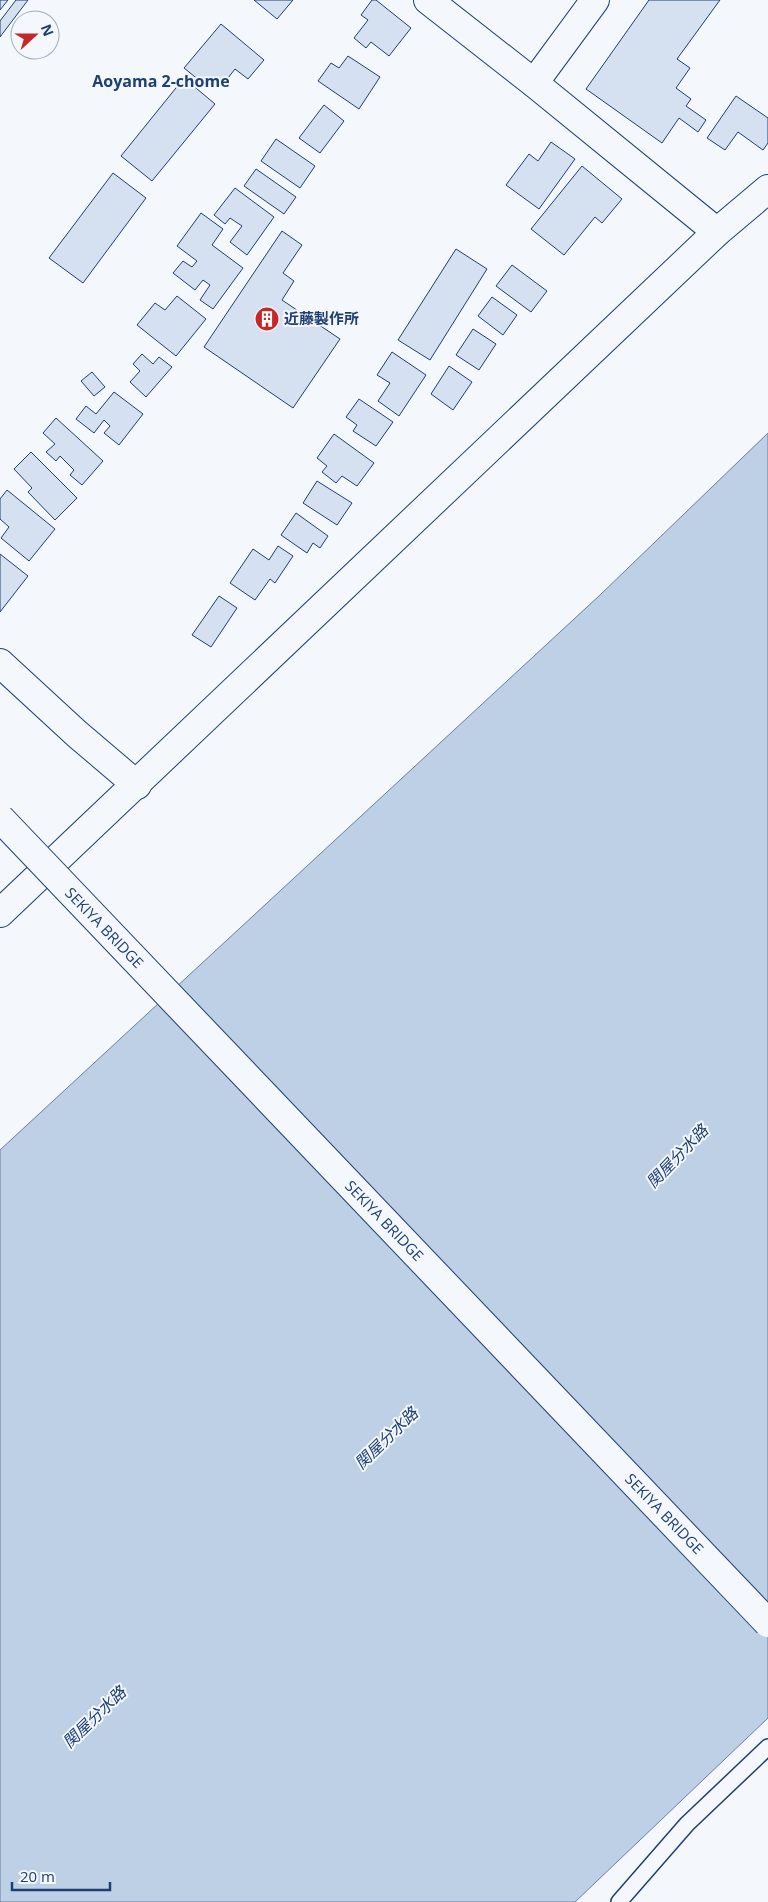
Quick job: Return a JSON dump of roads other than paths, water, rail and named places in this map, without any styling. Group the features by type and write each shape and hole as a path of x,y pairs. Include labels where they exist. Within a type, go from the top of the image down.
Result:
{"street":[{"path":"428,0 534,83 717,232"},
{"path":"534,83 595,0"},
{"path":"0,913 137,785 717,232 768,189"},
{"path":"0,663 77,734 137,785"},
{"name":"SEKIYA BRIDGE","path":"0,818 768,1623"}],"lane":[{"path":"619,1902 687,1824 768,1746"}],"water":[{"name":"関屋分水路","path":"768,433 768,1718 575,1902 0,1902 0,1150 600,595"}],"place":[{"name":"近藤製作所","path":"267,319"}],"district":[{"name":"Aoyama 2-chome","path":"161,81"}]}
